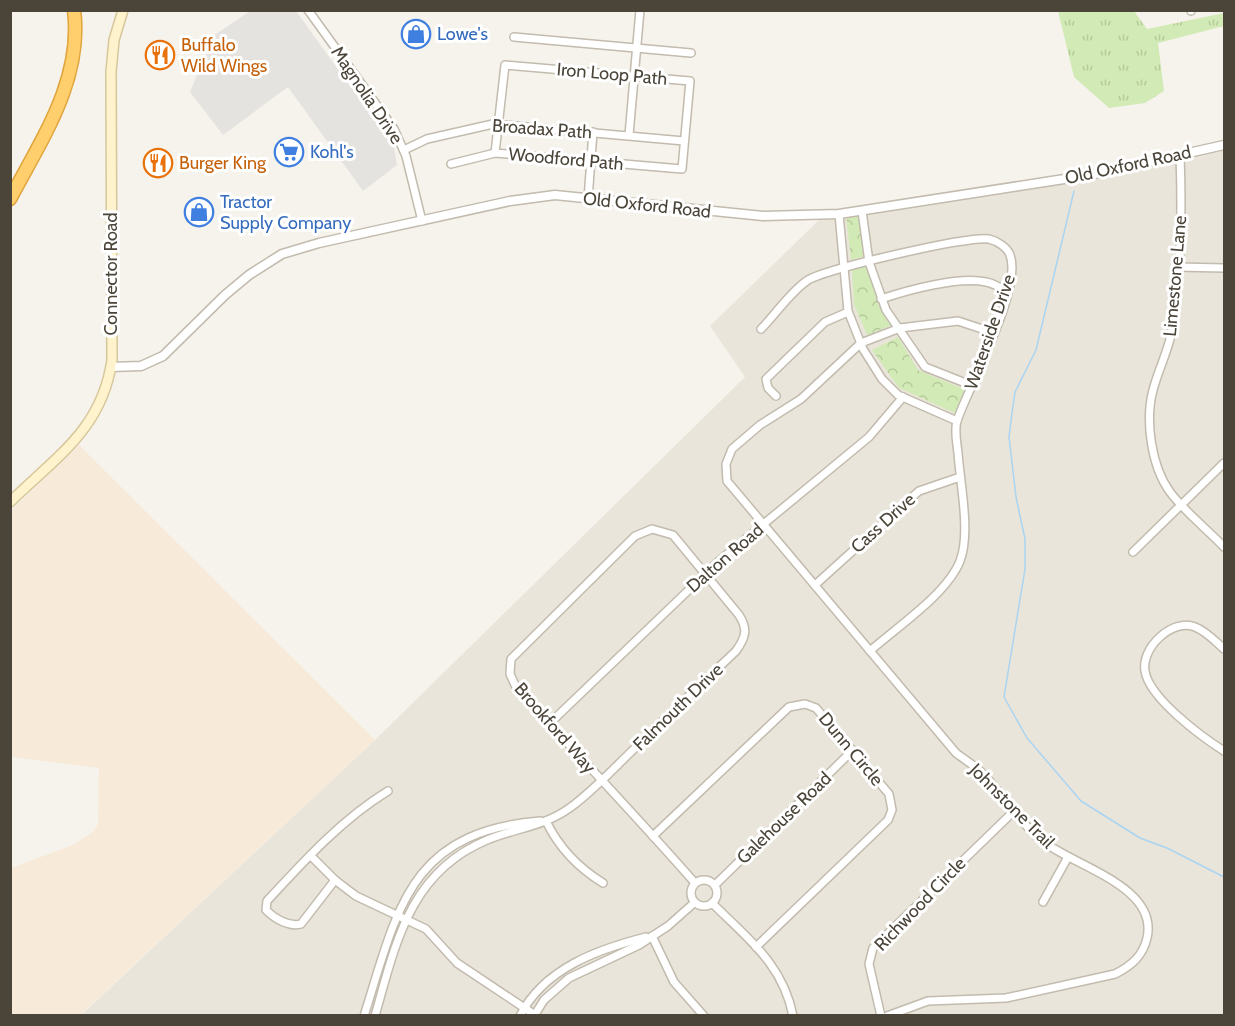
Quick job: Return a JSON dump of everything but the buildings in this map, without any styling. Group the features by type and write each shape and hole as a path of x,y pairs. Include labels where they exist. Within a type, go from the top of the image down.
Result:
{"highway":[{"path":"10,199 69,80 75,50 74,10"}],"main road":[{"name":"Connector Road","path":"10,501 67,450 92,420 105,393 111,367 111,72 114,40 123,10"}],"street":[{"name":"Magnolia Drive","path":"308,10 394,129 404,150 422,221"},
{"path":"629,135 640,10"},
{"path":"514,37 691,53"},
{"name":"Iron Loop Path","path":"498,124 505,65 690,81 682,169"},
{"name":"Broadax Path","path":"404,150 438,136 498,124 684,141"},
{"path":"495,153 498,124"},
{"path":"588,198 593,132"},
{"name":"Old Oxford Road","path":"111,367 141,366 163,356 217,302 249,275 282,254 319,243 533,196 588,198 774,216 839,214 1090,174 1224,145"},
{"name":"Woodford Path","path":"451,164 495,153 682,169"},
{"name":"Limestone Lane","path":"1180,155 1181,187 1177,267 1169,348 1153,390 1150,409 1158,469 1170,491 1224,547"},
{"path":"862,211 869,261 881,299 898,329 925,368 973,386"},
{"path":"839,214 848,312 861,343 882,379 903,397 957,422"},
{"name":"Waterside Drive","path":"761,330 810,279 845,268 905,251 987,238 1007,249 1011,256 1013,268 994,333 957,422 964,531 960,562 940,590 870,651"},
{"path":"1177,267 1224,268"},
{"path":"881,299 912,289 974,281 986,282 1007,292"},
{"path":"776,396 768,388 766,379 825,322 848,312"},
{"path":"861,343 898,329 958,321 994,333"},
{"name":"Johnstone Trail","path":"861,343 801,399 760,425 732,449 726,464 727,481 956,753 978,768 1039,838 1124,888 1141,903 1149,924 1144,948 1129,968 1100,978 1006,998 928,1001 887,1016"},
{"name":"Dalton Road","path":"549,724 705,574 869,437 903,397"},
{"path":"1133,552 1224,463"},
{"name":"Cass Drive","path":"815,585 919,491 960,477"},
{"name":"Brookford Way","path":"694,883 516,687 510,674 511,659 635,536 652,529 674,535 705,574"},
{"name":"Falmouth Drive","path":"375,1016 406,919 422,889 453,857 487,840 519,832 546,821 570,808 736,651 744,639 746,626 705,574"},
{"path":"1224,649 1197,627 1179,625 1170,629 1152,646 1144,664 1150,683 1173,711 1224,751"},
{"name":"Dunn Circle","path":"653,836 789,707 805,704 816,708 889,794 892,810 888,820 756,947"},
{"name":"Galehouse Road","path":"715,885 853,750"},
{"path":"335,880 301,924 290,924 269,913 265,906 267,901 364,806 388,791"},
{"name":"Richwood Circle","path":"881,1016 869,963 873,948 1014,811"},
{"path":"546,821 559,843 581,869 603,883"},
{"name":"Falmouth Drive","path":"364,1016 396,916 407,893 420,876 441,855 478,832 502,825 546,821"},
{"path":"312,857 335,880 356,896 426,929 457,963 522,1012 534,1015 554,990 584,969 625,952 652,936 694,903"},
{"path":"1043,902 1068,857"},
{"path":"709,881 715,885 717,895 712,903 706,906 694,903 690,895 694,883 709,881"},
{"path":"712,903 756,947 778,973 788,990 793,1016"},
{"path":"522,1012 553,977 579,960 594,952 652,936"},
{"path":"652,936 674,981 704,1016"},
{"path":"579,960 584,969"}],"shaded area":[{"path":"250,11 296,11 394,147 397,165 363,191 288,87 223,135 190,92 213,36"},
{"path":"1224,149 1224,1015 80,1016 375,740 745,377 710,326 820,219 1124,172"},
{"path":"79,445 375,740 80,1015 11,1015 11,868 73,845 94,831 98,824 99,768 11,757 11,511"}],"green space":[{"path":"1058,11 1134,11 1147,29 1224,13 1224,26 1158,43 1164,91 1145,103 1109,108 1074,77"},
{"path":"859,213 866,256 851,260 846,216"},
{"path":"867,265 878,299 892,325 867,335 854,304 852,270"},
{"path":"898,337 918,370 966,390 955,413 899,388 872,350"}],"waterway":[{"path":"1074,191 1036,350 1015,392 1012,413 1009,437 1016,497 1025,539 1025,569 1004,697 1027,738 1081,801 1140,838 1167,848 1224,877"}],"place":[{"name":"Lowe's","path":"416,34"},
{"name":"Buffalo Wild Wings","path":"160,55"},
{"name":"Kohl's","path":"289,152"},
{"name":"Burger King","path":"158,163"},
{"name":"Tractor Supply Company","path":"199,212"}]}
